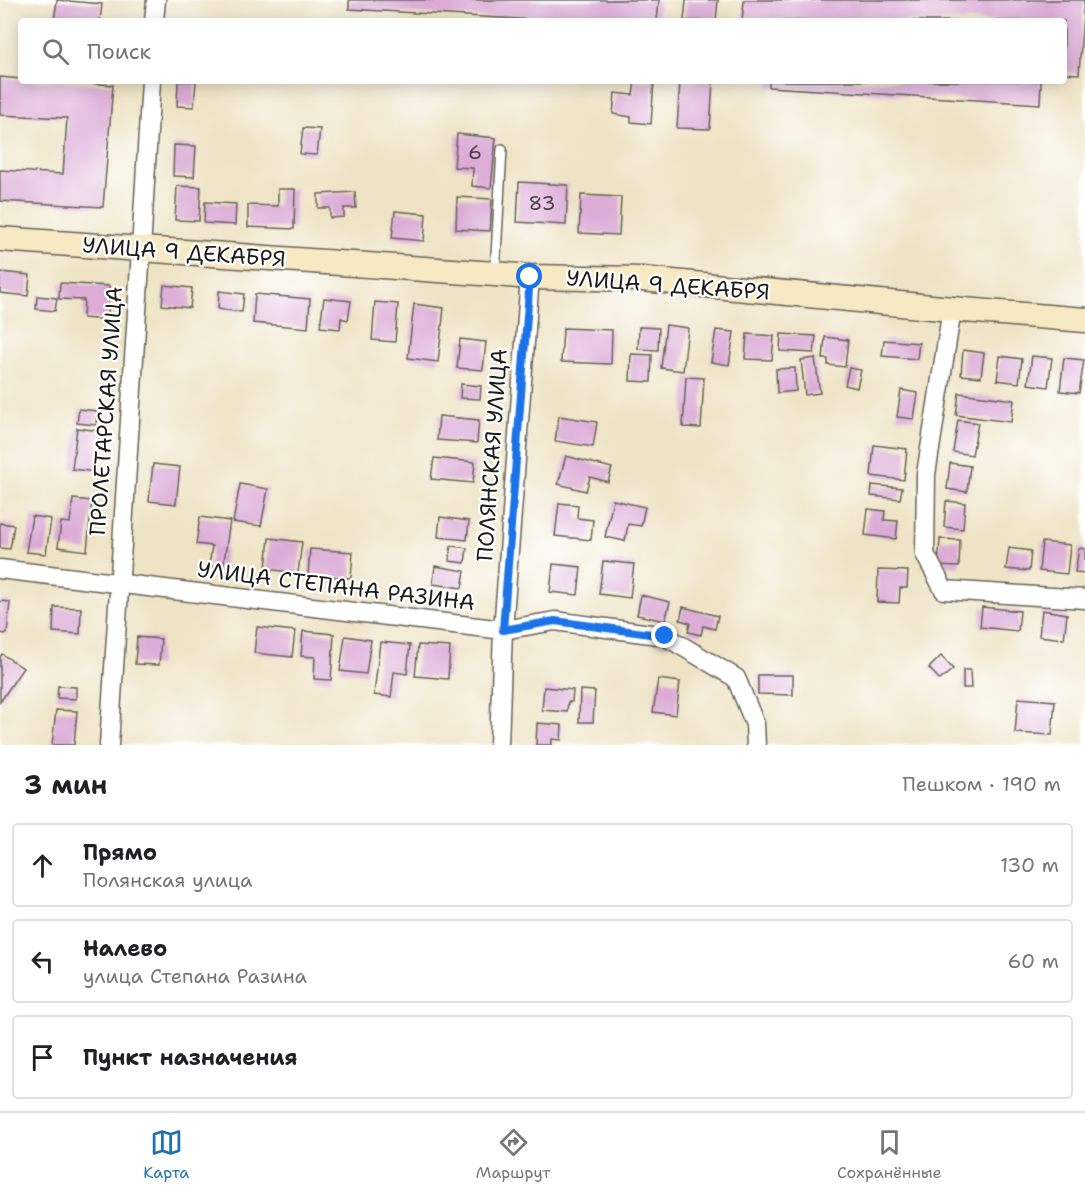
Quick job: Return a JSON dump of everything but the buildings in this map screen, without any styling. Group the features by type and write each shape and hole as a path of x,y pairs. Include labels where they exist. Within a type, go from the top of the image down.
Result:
{"street":[{"path":"154,18 156,0"},
{"name":"ПРОЛЕТАРСКАЯ УЛИЦА","path":"109,745 151,84"},
{"name":"УЛИЦА 9 ДЕКАБРЯ","path":"0,239 530,277 642,279 1085,320"},
{"name":"ПОЛЯНСКАЯ УЛИЦА","path":"499,745 503,630 530,277"},
{"path":"952,309 926,474 925,554 944,590 1085,599"},
{"name":"УЛИЦА СТЕПАНА РАЗИНА","path":"0,568 503,630 555,621 665,636 736,678 754,724 756,745"}],"lane":[{"path":"495,273 502,149"}],"route":[{"path":"530,277 503,630 555,621 665,636"}]}
